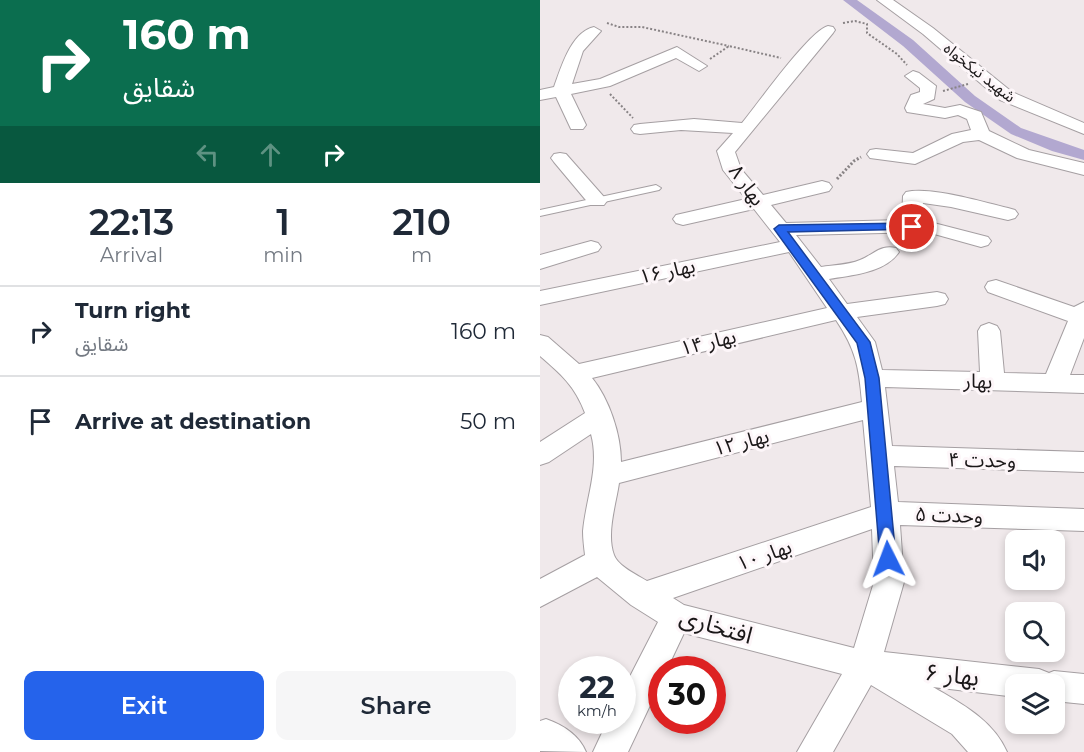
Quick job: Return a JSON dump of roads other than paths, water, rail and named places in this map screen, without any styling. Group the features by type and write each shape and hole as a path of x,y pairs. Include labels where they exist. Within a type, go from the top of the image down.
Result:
{"street":[{"name":"شهید نیکخواه","path":"884,0 928,31 1006,96 1084,129"},
{"name":"بهار ۸","path":"814,752 865,665 889,582 872,378 863,342 787,237 732,170 726,151 747,129 801,59 828,30"},
{"path":"577,124 561,91 576,50 594,31"},
{"path":"540,95 604,83 677,52 699,66"},
{"path":"913,76 928,86 928,95 917,99 913,108 945,113 960,110 975,116 981,134"},
{"path":"640,129 666,124 710,124 747,129"},
{"path":"876,154 915,159 958,138 981,134 1023,154 1084,170"},
{"path":"560,158 597,201"},
{"path":"683,219 822,187"},
{"path":"912,227 913,196 951,201 1008,214"},
{"name":"بهار ۱۶","path":"540,298 787,237 928,226 981,241"},
{"path":"540,262 591,248"},
{"path":"815,274 865,266 890,252"},
{"path":"996,287 1083,313 1055,383"},
{"name":"بهار ۱۴","path":"575,373 841,312 937,299"},
{"path":"989,331 993,381"},
{"path":"540,343 575,373 589,391 608,448 607,476 597,533 600,561 540,594"},
{"name":"بهار","path":"872,378 1084,384"},
{"name":"بهار ۱۲","path":"607,476 875,408"},
{"path":"540,455 599,416"},
{"name":"وحدت ۴","path":"879,456 1084,462"},
{"name":"وحدت ۵","path":"885,513 1084,520"},
{"name":"بهار ۱۰","path":"642,596 885,513"},
{"name":"افتخاری","path":"600,561 615,576 642,596 676,617 865,665 964,723 981,749"},
{"path":"610,752 676,617"},
{"name":"بهار ۶","path":"865,665 1005,680"},
{"path":"1065,687 1084,689"}],"lane":[{"path":"540,213 656,188"}],"waterway":[{"path":"849,0 908,43 970,99 1016,131 1058,148 1084,155"}]}
